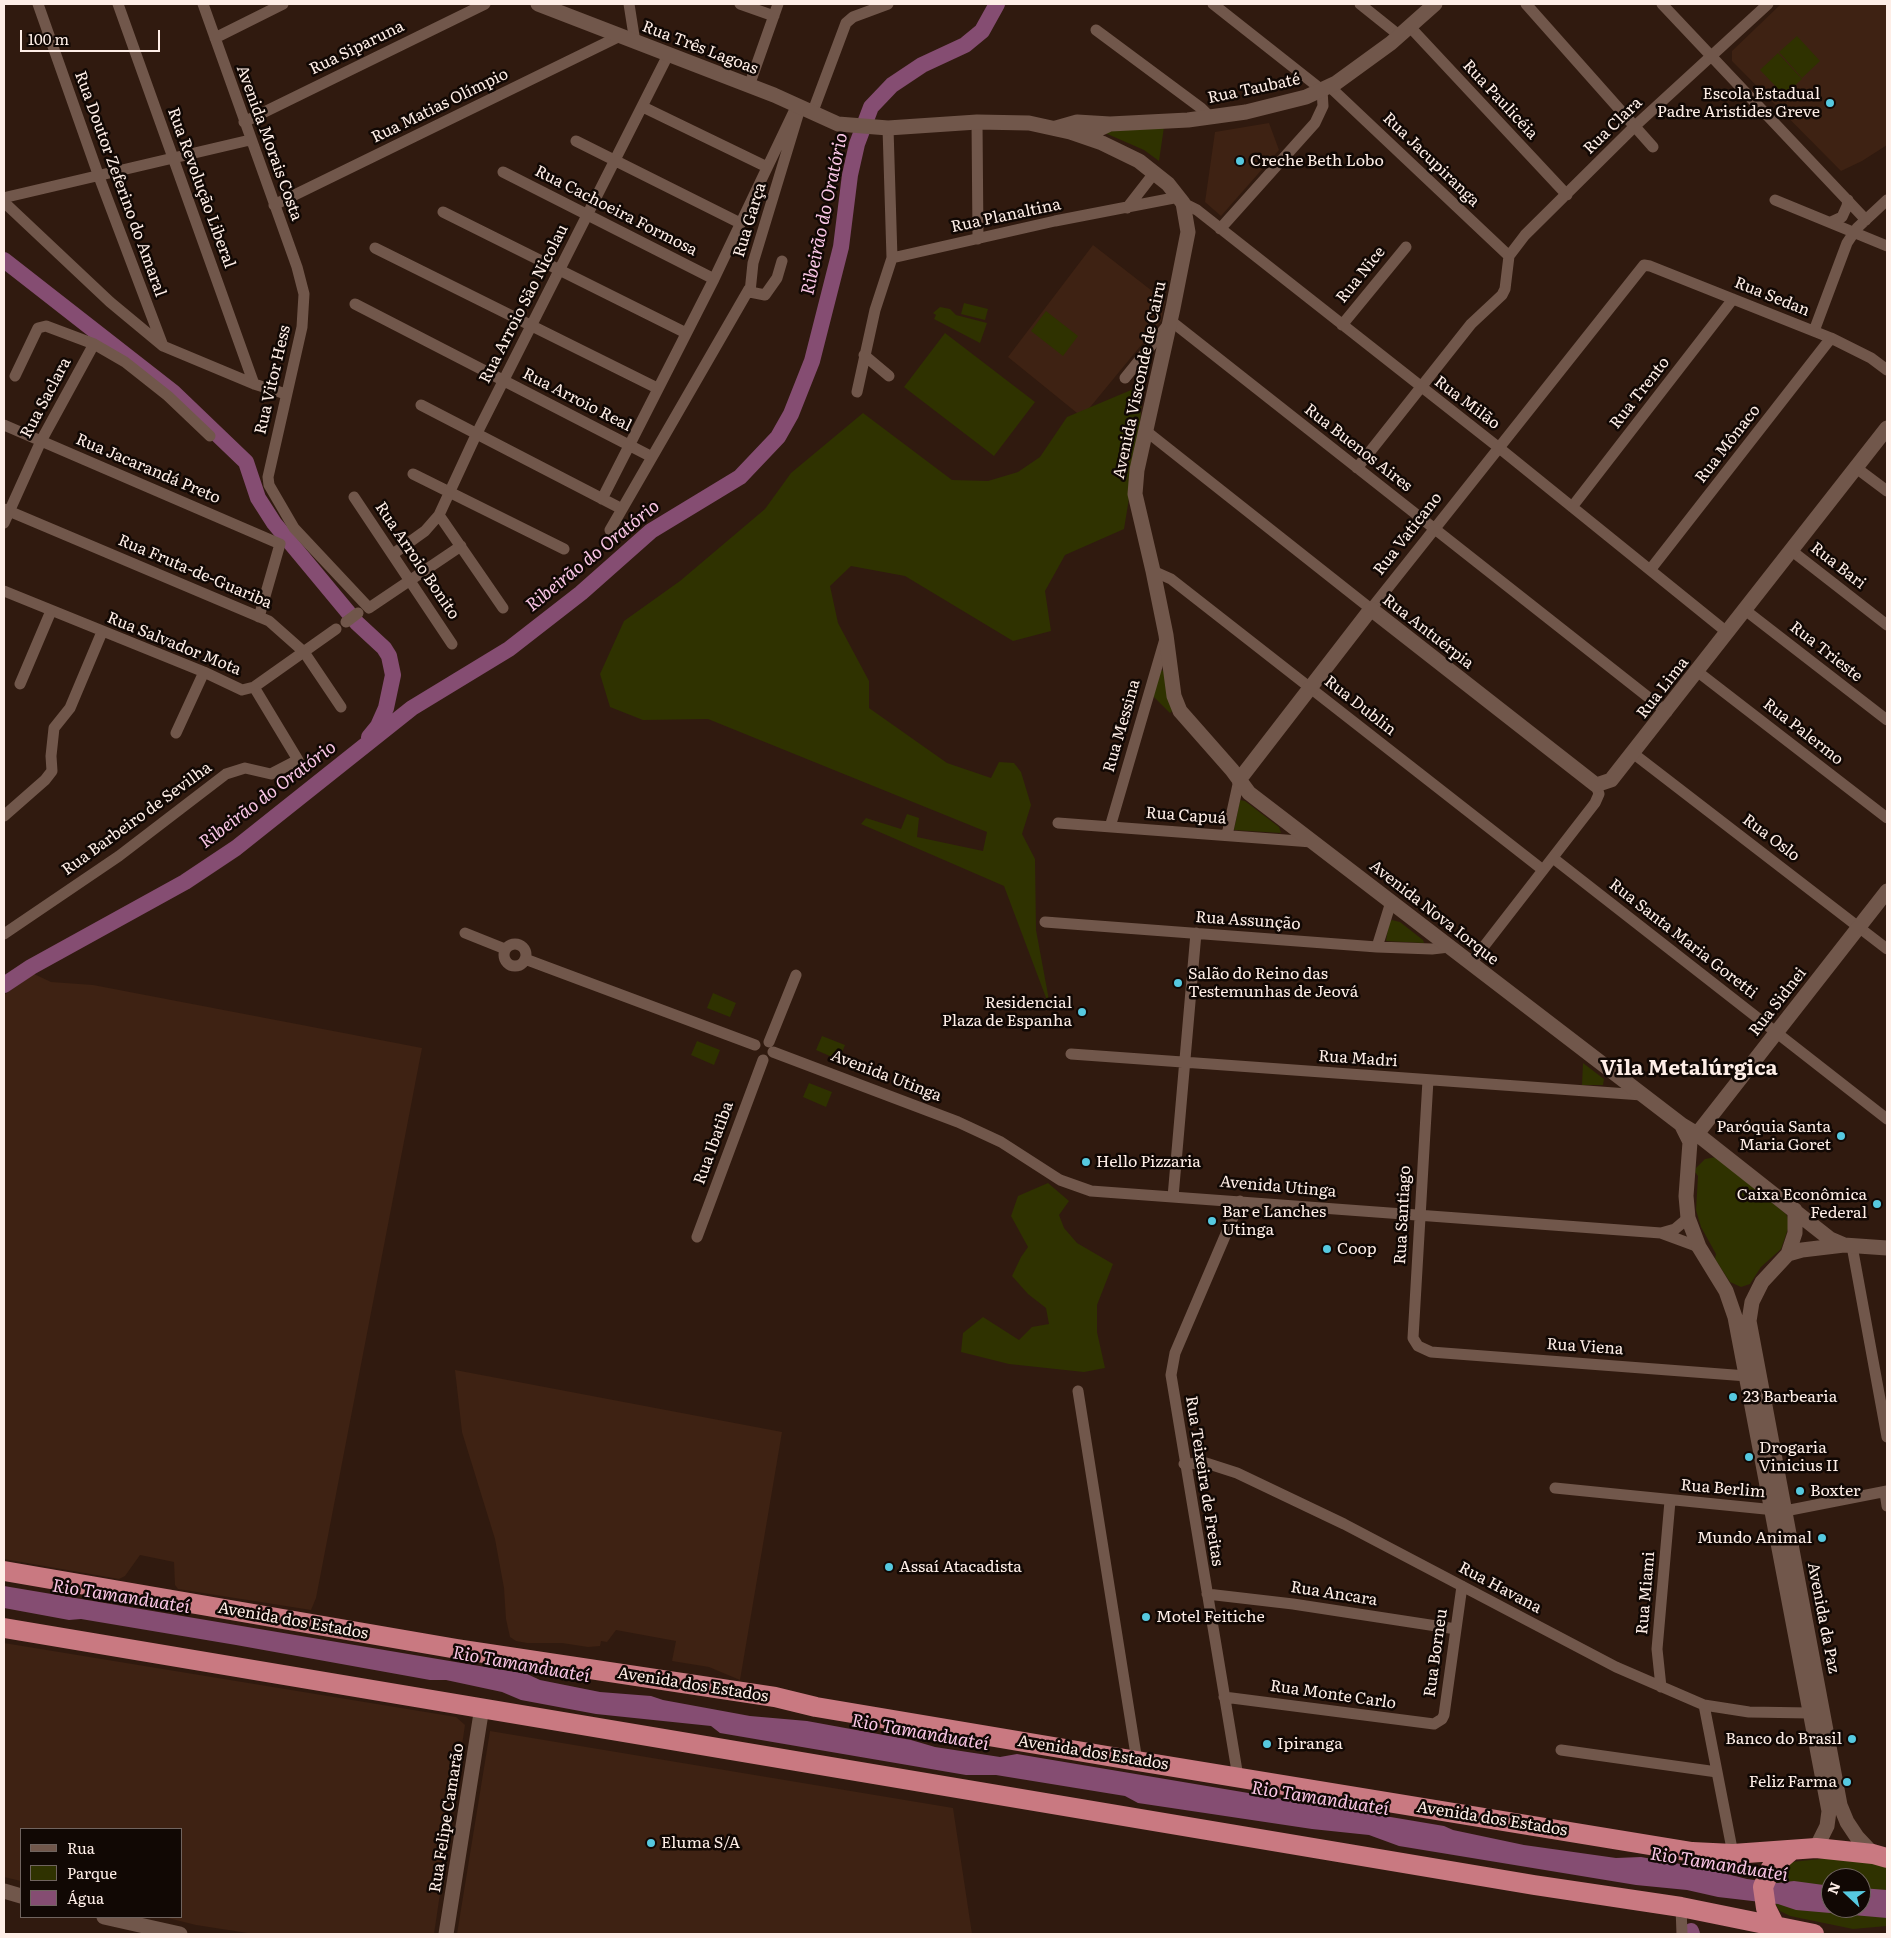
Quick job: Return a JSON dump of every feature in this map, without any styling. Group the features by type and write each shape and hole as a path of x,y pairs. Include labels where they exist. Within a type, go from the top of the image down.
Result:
{"highway":[{"name":"Avenida dos Estados","path":"4,1571 457,1648 775,1697 816,1706 1137,1761 1692,1852 1733,1854 1816,1848 1880,1856"},
{"path":"4,1628 482,1706 1542,1887 1681,1913 1774,1924 1814,1934"},
{"path":"1774,1924 1764,1902 1763,1895 1766,1879 1771,1868 1792,1850"}],"main road":[{"name":"Rua Três Lagoas","path":"538,4 749,86 831,121 849,126"},
{"name":"Rua Taubaté","path":"849,126 888,128 977,122 1029,123 1056,128 1077,122 1110,124 1210,117 1266,108 1326,88 1405,31 1434,4"},
{"path":"1092,139 1097,130 1110,124"},
{"path":"1056,128 1092,139 1130,156 1155,172 1181,200"},
{"name":"Avenida Visconde de Cairu","path":"1180,711 1174,696 1166,635 1135,494 1137,470 1171,321 1188,232 1181,200"},
{"name":"Rua Lima","path":"1596,785 1615,778 1887,428"},
{"name":"Rua Vaticano","path":"1240,780 1371,609"},
{"name":"Rua Antuérpia","path":"1371,609 1596,785"},
{"name":"Avenida Nova Iorque","path":"1180,711 1249,793 1642,1095 1721,1152"},
{"name":"Rua Sidnei","path":"1697,1134 1887,891"},
{"path":"1682,1125 1690,1138 1686,1196 1688,1218 1699,1247 1726,1291 1738,1294 1757,1290 1768,1274 1788,1254 1795,1233 1795,1210"},
{"path":"1688,1174 1699,1157 1710,1152 1721,1152 1830,1239 1848,1246"},
{"path":"1788,1254 1802,1250 1848,1246 1887,1248"},
{"name":"Avenida da Paz","path":"1757,1290 1750,1309 1749,1321 1810,1713 1829,1811 1827,1826 1816,1848"},
{"name":"Avenida da Paz","path":"1726,1291 1736,1317 1747,1376 1778,1510 1840,1805 1857,1837 1880,1856"},
{"name":"Rua Felipe Camarão","path":"446,1934 482,1706"},
{"path":"4,1891 20,1896"},
{"path":"108,1918 180,1934"}],"street":[{"name":"Rua Doutor Zeferino do Amaral","path":"38,4 98,174 163,346"},
{"name":"Rua Revolução Liberal","path":"118,4 254,384"},
{"name":"Avenida Morais Costa","path":"203,4 304,294"},
{"path":"215,38 283,4"},
{"name":"Rua Siparuna","path":"244,122 485,4"},
{"path":"629,4 635,42"},
{"path":"740,4 774,16"},
{"path":"749,86 778,4"},
{"path":"598,497 628,444 714,279 767,167 804,108 846,23 853,17 888,4"},
{"name":"Rua Jacupiranga","path":"1213,4 1326,88 1509,256"},
{"name":"Rua Paulicéia","path":"1360,4 1405,31 1567,195"},
{"path":"1526,4 1653,147"},
{"path":"1662,4 1866,220"},
{"name":"Rua Clara","path":"1509,256 1525,235 1635,126 1768,4"},
{"path":"1096,30 1201,108 1210,117"},
{"name":"Rua Matias Olímpio","path":"274,205 620,36"},
{"name":"Rua Arroio São Nicolau","path":"393,554 425,531 439,515 476,435 668,55"},
{"path":"1220,229 1315,123 1323,106 1326,88"},
{"path":"642,107 767,167"},
{"name":"Rua Garça","path":"749,289 753,263 804,108"},
{"path":"977,122 978,239"},
{"path":"857,392 875,310 892,258 888,128"},
{"path":"5,200 98,174 174,159 250,140"},
{"path":"576,141 740,223"},
{"name":"Rua Cachoeira Formosa","path":"503,172 714,279"},
{"path":"1127,208 1155,172"},
{"path":"5,200 110,302 163,346 254,384 286,394"},
{"name":"Rua Milão","path":"1181,200 1197,210 1498,447 1728,633"},
{"name":"Rua Planaltina","path":"892,258 1127,208 1181,200"},
{"path":"1775,200 1887,246"},
{"path":"1831,222 1842,217 1848,200"},
{"path":"1814,331 1843,252 1854,232 1887,200"},
{"path":"443,212 686,333"},
{"name":"Rua Nice","path":"1342,324 1406,247"},
{"path":"375,248 657,388"},
{"path":"1357,468 1475,319 1502,295 1505,289 1509,256"},
{"path":"610,530 749,289 750,292 765,295 777,278 782,261"},
{"name":"Rua Sedan","path":"1640,267 1650,266 1831,338 1865,354 1887,370"},
{"name":"Rua Vaticano","path":"1371,609 1640,267"},
{"name":"Rua Vitor Hess","path":"304,294 302,327 269,472 269,485 293,529 364,610"},
{"name":"Rua Trento","path":"1572,506 1733,299"},
{"name":"Rua Arroio Real","path":"355,304 652,457"},
{"path":"1126,378 1171,321"},
{"name":"Rua Buenos Aires","path":"1171,321 1667,712"},
{"path":"15,376 36,332 41,327 94,344 138,371 210,436"},
{"name":"Rua Mônaco","path":"1650,570 1831,338"},
{"name":"Rua Saclara","path":"4,523 6,510 94,344"},
{"path":"864,355 889,376"},
{"path":"422,406 622,509"},
{"name":"Rua Jacarandá Preto","path":"4,425 280,544 259,617"},
{"name":"Rua Antuérpia","path":"1146,431 1371,609"},
{"path":"1855,467 1887,491"},
{"path":"413,474 449,490 564,549"},
{"name":"Rua Arroio Bonito","path":"354,497 452,644"},
{"name":"Rua Fruta-de-Guariba","path":"6,510 259,617 277,627 304,652 341,707"},
{"path":"439,515 502,608"},
{"path":"254,687 341,625 461,546"},
{"name":"Rua Bari","path":"1792,551 1887,625"},
{"name":"Rua Dublin","path":"1153,571 1171,579 1544,870"},
{"name":"Rua Salvador Mota","path":"4,591 204,672 237,688 246,690 254,687 298,760"},
{"name":"Rua Trieste","path":"1746,610 1887,720"},
{"path":"20,684 51,611"},
{"path":"4,816 46,780 52,771 51,756 54,728 70,708 102,632"},
{"name":"Rua Messina","path":"1110,827 1166,635"},
{"path":"176,732 204,672"},
{"name":"Rua Palermo","path":"1698,672 1887,818"},
{"name":"Rua Oslo","path":"1634,754 1887,949"},
{"name":"Rua Barbeiro de Sevilha","path":"4,934 119,856 226,774 245,768 271,774 298,760"},
{"name":"Rua Vaticano","path":"1226,835 1240,780"},
{"path":"1471,964 1595,804 1599,794 1596,785"},
{"name":"Rua Capuá","path":"1058,823 1312,842"},
{"name":"Rua Santa Maria Goretti","path":"1553,858 1887,1118"},
{"path":"1377,947 1391,902"},
{"name":"Rua Assunção","path":"1045,922 1377,947 1432,949 1449,947"},
{"path":"465,933 505,949"},
{"path":"1173,1197 1196,933"},
{"path":"514,944 521,946 526,952 525,959 520,965 509,966 504,960 505,949 514,944"},
{"path":"525,959 755,1044 763,1040 771,1047"},
{"path":"755,1044 754,1053 763,1060 770,1057 771,1047 796,975"},
{"name":"Avenida Utinga","path":"771,1047 974,1130 1000,1142 1060,1180 1078,1188 1091,1191 1661,1233 1699,1247"},
{"name":"Rua Madri","path":"1071,1054 1642,1095"},
{"name":"Rua Ibatiba","path":"696,1237 763,1060"},
{"name":"Rua Santiago","path":"1421,1348 1414,1343 1413,1338 1428,1080"},
{"name":"Rua Teixeira de Freitas","path":"1238,1777 1170,1375 1172,1364 1240,1201"},
{"path":"1661,1233 1675,1228 1688,1218"},
{"path":"1848,1246 1881,1373 1887,1437"},
{"name":"Rua Viena","path":"1421,1348 1431,1352 1747,1376"},
{"path":"1078,1391 1137,1761"},
{"name":"Rua Havana","path":"1184,1464 1206,1462 1237,1473 1344,1524 1616,1667 1704,1705 1749,1712 1810,1713"},
{"name":"Rua Berlim","path":"1556,1488 1670,1501 1778,1510 1886,1492"},
{"path":"1886,1492 1887,1506"},
{"name":"Rua Miami","path":"1660,1687 1657,1649 1670,1501"},
{"name":"Rua Borneu","path":"1438,1722 1444,1715 1462,1586"},
{"name":"Rua Ancara","path":"1207,1594 1292,1604 1456,1629"},
{"name":"Rua Monte Carlo","path":"1224,1697 1429,1724 1438,1722"},
{"path":"1704,1705 1733,1854"},
{"path":"1561,1750 1717,1772"},
{"path":"1681,1913 1682,1934"}],"shaded area":[{"name":"Escola Estadual Padre Aristides Greve","path":"1781,4 1887,4 1887,145 1862,161 1841,171 1732,61 1732,51"},
{"name":"Creche Beth Lobo","path":"1269,123 1279,150 1221,216 1205,202 1215,132"},
{"path":"1093,245 1165,301 1161,321 1082,417 1008,357"},
{"path":"34,974 51,982 93,985 422,1048 316,1598 311,1610 178,1589 175,1585 174,1562 140,1555 125,1576 119,1579 4,1559 4,995"},
{"path":"455,1370 782,1432 740,1680 709,1667 672,1661 676,1641 616,1630 607,1642 601,1641 600,1646 588,1647 562,1643 527,1643 516,1641 510,1637 495,1539 462,1432"},
{"path":"4,1643 456,1717 465,1725 434,1934 254,1934 196,1925 168,1918 182,1918 182,1828 20,1828 20,1881 4,1877"},
{"path":"490,1731 953,1808 972,1934 457,1934"}],"green space":[{"path":"1797,36 1820,61 1802,78 1779,52"},
{"path":"1778,53 1802,79 1784,95 1760,70"},
{"path":"1164,127 1159,161 1144,150 1105,133 1105,129"},
{"path":"964,303 988,309 985,320 961,314"},
{"path":"940,307 950,309 956,315 987,323 980,343 934,319 936,315 933,313"},
{"path":"1046,311 1078,336 1063,356 1031,331"},
{"path":"945,333 1035,402 994,456 904,387"},
{"path":"1143,385 1139,437 1124,529 1065,555 1045,591 1051,631 1013,641 905,576 851,566 830,586 838,623 869,681 869,708 947,763 991,778 999,762 1014,763 1021,772 1031,805 1022,834 1035,859 1036,930 1051,1011 1004,886 861,824 866,818 901,829 907,814 919,818 917,837 983,851 987,832 708,719 643,720 610,707 600,674 624,621 680,581 765,509 791,473 863,413 952,480 988,481 1018,472 1040,457 1067,417"},
{"path":"1164,670 1175,709 1170,713 1153,696 1161,671"},
{"path":"1240,800 1245,801 1279,827 1281,833 1234,830"},
{"path":"1392,920 1400,922 1423,940 1424,943 1386,941 1389,922"},
{"path":"713,993 736,1003 730,1017 707,1008"},
{"path":"822,1036 845,1045 839,1060 816,1050"},
{"path":"697,1041 720,1050 714,1065 691,1055"},
{"path":"1583,1063 1604,1079 1603,1085 1582,1085"},
{"path":"809,1083 832,1092 826,1107 803,1097"},
{"path":"1716,1157 1786,1214 1789,1221 1781,1249 1761,1267 1750,1284 1741,1287 1730,1282 1715,1259 1716,1254 1701,1227 1696,1210 1698,1176 1695,1172 1696,1168 1705,1159"},
{"path":"1048,1183 1069,1201 1059,1215 1064,1228 1077,1243 1113,1264 1097,1305 1097,1332 1105,1368 1084,1372 1009,1364 961,1352 963,1333 983,1317 1019,1340 1032,1327 1049,1324 1046,1308 1028,1294 1012,1276 1028,1247 1011,1216 1018,1196"},
{"path":"1830,1858 1887,1864 1887,1926 1853,1929 1790,1916 1780,1911 1774,1902 1773,1890 1781,1869 1791,1862"}],"water":[{"path":"4,1586 527,1674 540,1680 600,1692 651,1696 663,1700 750,1716 807,1721 911,1740 935,1747 1000,1757 1017,1754 1444,1826 1453,1830 1524,1845 1616,1858 1641,1857 1703,1868 1747,1879 1777,1883 1794,1881 1821,1885 1821,1912 1796,1910 1778,1904 1718,1897 1687,1890 1636,1885 1399,1846 1369,1835 1312,1829 1138,1803 1125,1796 996,1775 966,1775 720,1733 711,1726 596,1714 521,1700 502,1692 446,1680 430,1680 236,1645 81,1619 69,1620 4,1608"},
{"path":"1871,1889 1887,1890 1887,1918 1871,1917"}],"waterway":[{"name":"Ribeirão do Oratório","path":"4,985 31,967 185,882 236,848 412,708 509,649 581,593 651,531 740,477 778,437 791,414 812,361 841,247 850,175 857,144 871,107 892,85 922,65 965,45 982,31 997,4"},
{"path":"4,260 173,392 246,462 258,498 274,523 357,623 384,648 389,656 393,675 386,708 378,726 369,737"}],"place":[{"name":"Escola Estadual Padre Aristides Greve","path":"1830,103"},
{"name":"Creche Beth Lobo","path":"1240,161"},
{"name":"Salão do Reino das Testemunhas de Jeová","path":"1178,983"},
{"name":"Residencial Plaza de Espanha","path":"1082,1012"},
{"name":"Paróquia Santa Maria Goret","path":"1841,1136"},
{"name":"Hello Pizzaria","path":"1086,1162"},
{"name":"Caixa Econômica Federal","path":"1877,1204"},
{"name":"Bar e Lanches Utinga","path":"1212,1221"},
{"name":"Coop","path":"1327,1249"},
{"name":"23 Barbearia","path":"1733,1397"},
{"name":"Drogaria Vinicius II","path":"1749,1457"},
{"name":"Boxter","path":"1800,1491"},
{"name":"Mundo Animal","path":"1822,1538"},
{"name":"Assaí Atacadista","path":"889,1567"},
{"name":"Motel Feitiche","path":"1146,1617"},
{"name":"Banco do Brasil","path":"1852,1739"},
{"name":"Ipiranga","path":"1267,1744"},
{"name":"Feliz Farma","path":"1847,1782"},
{"name":"Eluma S/A","path":"651,1843"}],"district":[{"name":"Vila Metalúrgica","path":"1689,1069"}],"water label":[{"name":"Rio Tamanduateí","path":"121,1597"},
{"name":"Rio Tamanduateí","path":"521,1665"},
{"name":"Rio Tamanduateí","path":"920,1733"},
{"name":"Rio Tamanduateí","path":"1320,1799"},
{"name":"Rio Tamanduateí","path":"1719,1865"}]}
